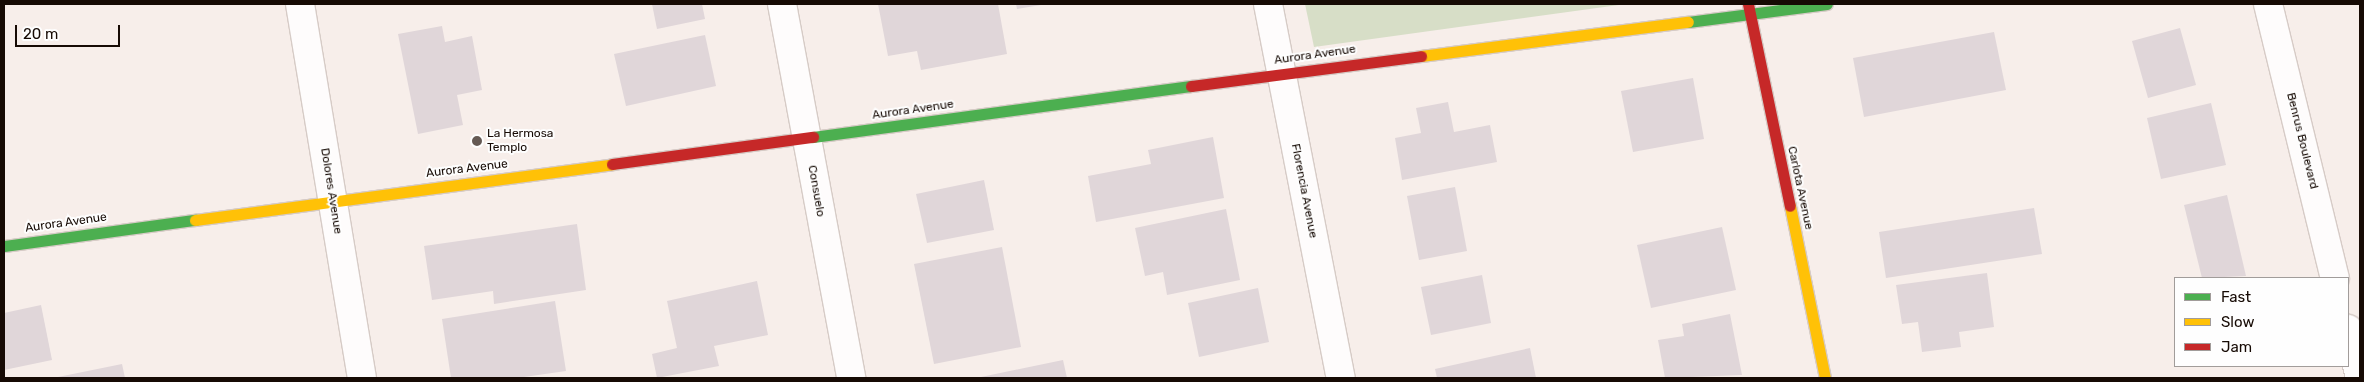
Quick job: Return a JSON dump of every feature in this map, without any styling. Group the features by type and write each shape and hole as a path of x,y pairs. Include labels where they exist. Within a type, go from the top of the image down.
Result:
{"street":[{"name":"Dolores Avenue","path":"300,4 362,378"},
{"name":"Consuelo","path":"782,4 851,378"},
{"name":"Florencia Avenue","path":"1268,4 1342,378"},
{"name":"Aurora Avenue","path":"4,246 807,139 1749,8 1827,4"},
{"name":"Benrus Boulevard","path":"2268,4 2335,277"},
{"name":"Carlota Avenue","path":"1749,8 1825,378"},
{"path":"2349,333 2360,378"}],"green space":[{"path":"1305,4 1626,4 1314,47"}],"building":[{"path":"652,4 702,4 705,19 657,29"},
{"path":"878,4 998,4 1007,54 921,70 917,51 888,56"},
{"path":"1016,4 1041,4 1041,5 1017,9"},
{"path":"442,26 445,42 472,36 482,90 457,95 463,125 418,134 398,34"},
{"path":"2180,28 2196,85 2148,98 2132,41"},
{"path":"1994,32 2006,90 1864,117 1853,58"},
{"path":"705,35 716,86 626,106 614,54"},
{"path":"1693,78 1704,139 1633,152 1621,91"},
{"path":"1448,102 1454,132 1490,125 1497,162 1402,180 1395,138 1421,133 1416,108"},
{"path":"2211,103 2226,165 2161,179 2147,118"},
{"path":"1213,137 1224,198 1096,222 1088,176 1151,164 1148,150"},
{"path":"984,180 994,230 927,243 916,194"},
{"path":"1455,187 1467,251 1419,260 1407,196"},
{"path":"2227,195 2246,276 2202,277 2184,205"},
{"path":"2034,208 2042,254 1886,278 1879,232"},
{"path":"1226,209 1240,280 1167,295 1163,272 1145,276 1135,228"},
{"path":"577,224 586,290 494,304 493,291 432,300 424,246"},
{"path":"1722,227 1736,290 1651,308 1637,245"},
{"path":"1002,247 1021,347 934,364 914,264"},
{"path":"1987,273 1994,327 1959,332 1961,347 1922,352 1918,322 1902,324 1896,285"},
{"path":"1482,275 1491,323 1431,335 1421,287"},
{"path":"757,281 768,335 714,346 719,366 657,378 652,354 677,348 667,301"},
{"path":"1258,288 1269,342 1199,357 1188,303"},
{"path":"555,301 566,371 517,378 451,378 442,319"},
{"path":"41,305 52,360 4,370 4,313"},
{"path":"1730,314 1742,375 1665,378 1658,340 1684,336 1682,324"},
{"path":"1530,348 1536,378 1437,378 1435,369"},
{"path":"1063,360 1067,378 981,378 981,377"},
{"path":"122,364 125,378 58,378 58,377"}],"traffic: fast":[{"path":"1688,22 1827,4"},
{"path":"813,137 1191,86"},
{"path":"4,246 195,220"}],"traffic: slow":[{"path":"1421,56 1688,22"},
{"path":"195,220 612,164"},
{"path":"1790,206 1825,378"}],"traffic: jam":[{"path":"1748,4 1790,206"},
{"path":"1191,86 1421,56"},
{"path":"612,164 813,137"}],"place":[{"name":"La Hermosa Templo","path":"477,141"}]}
